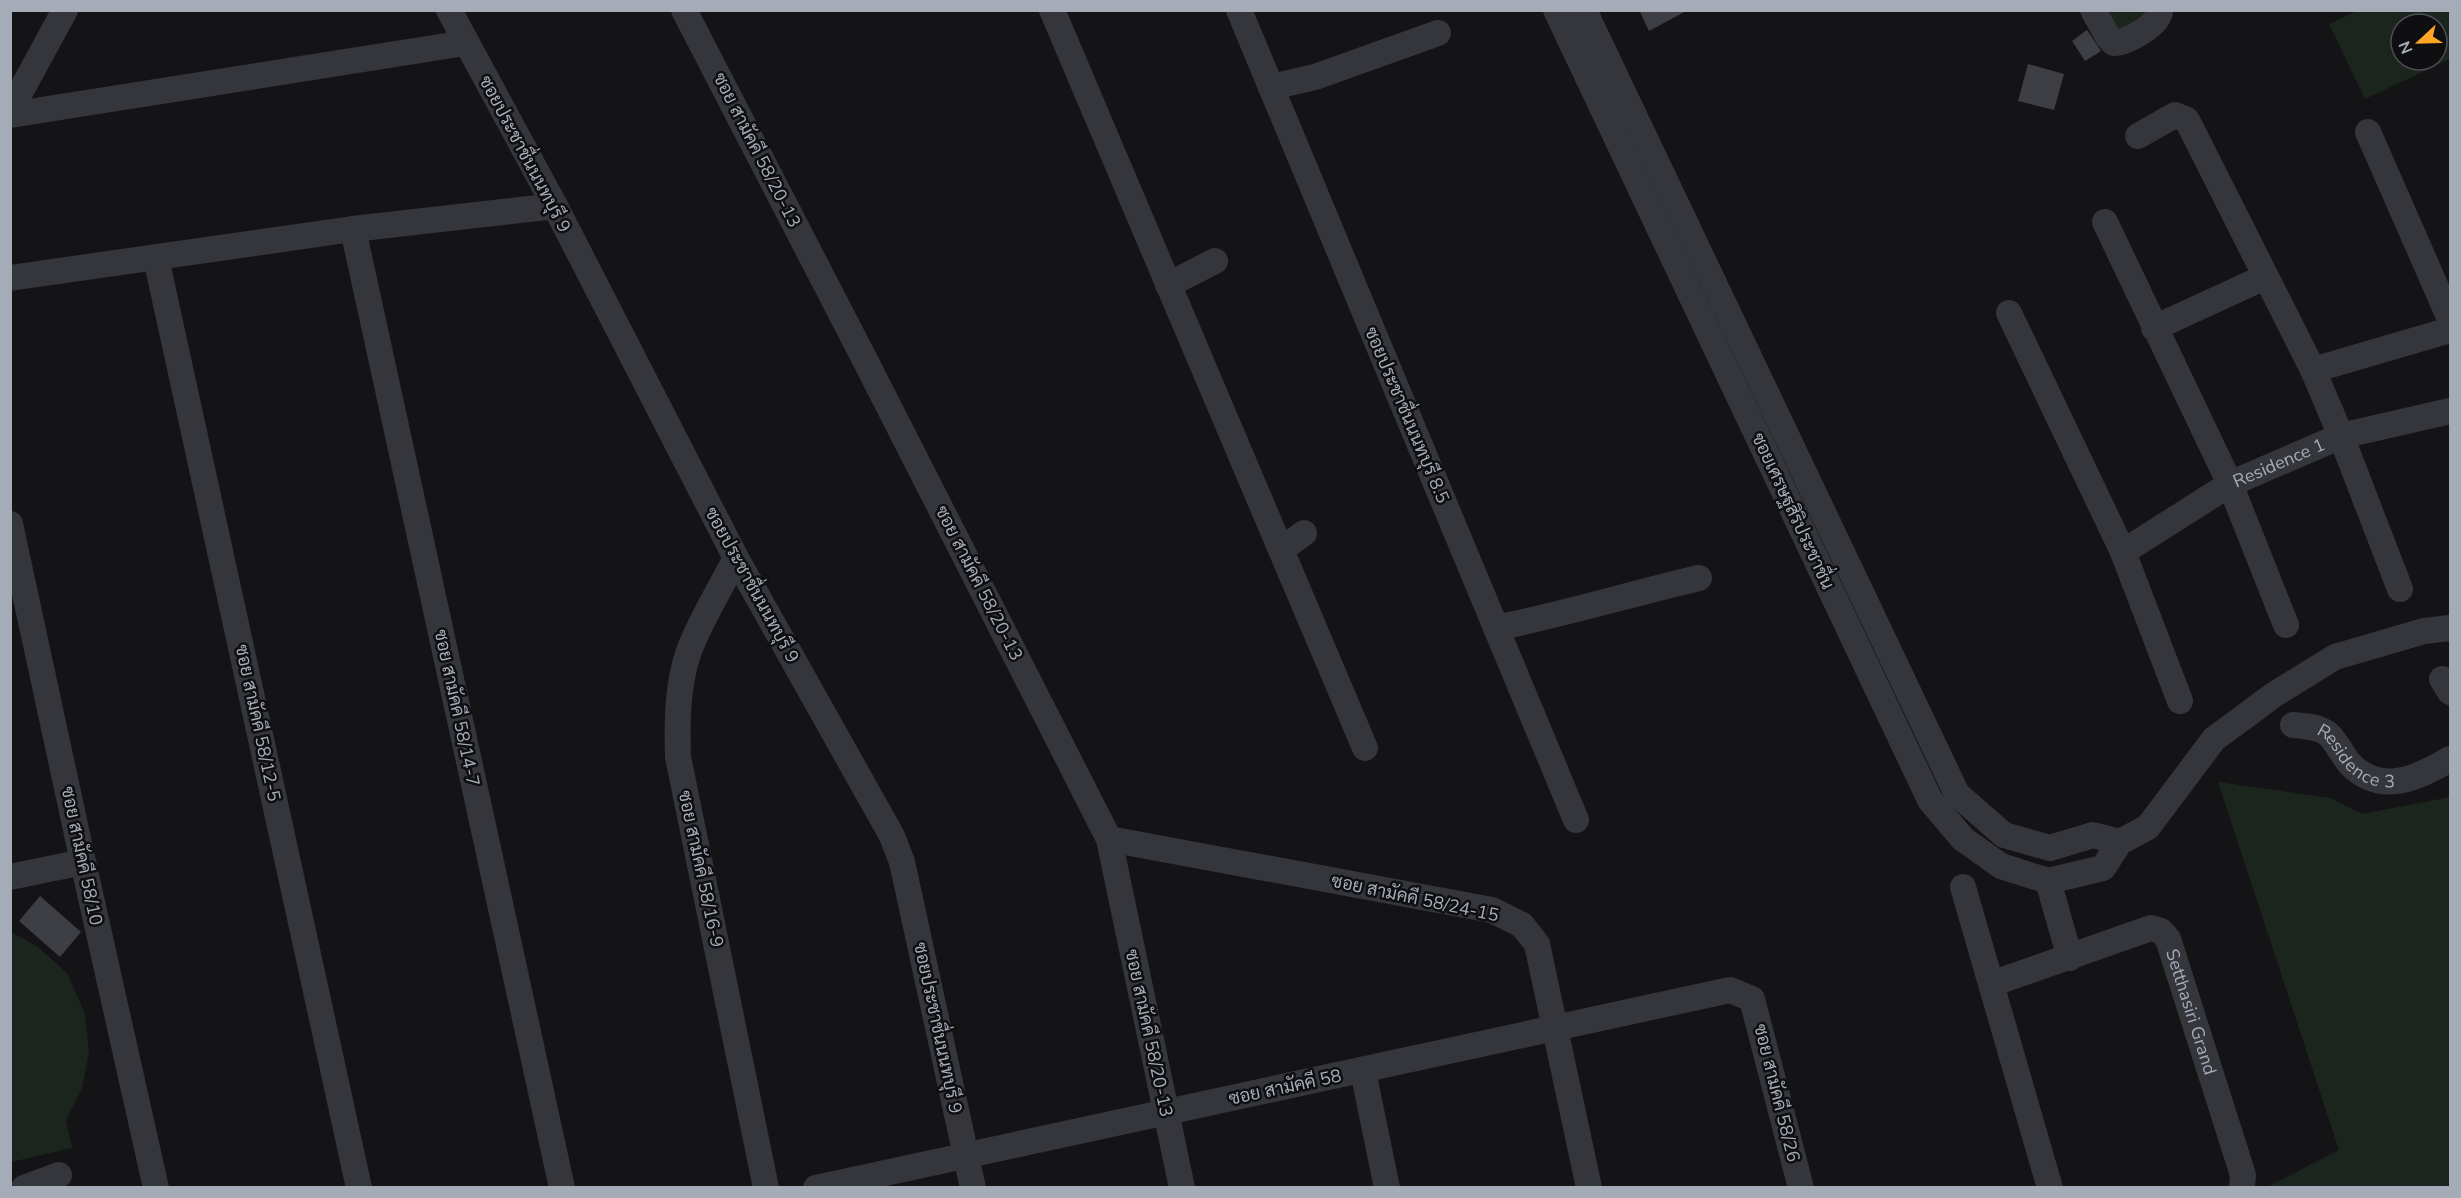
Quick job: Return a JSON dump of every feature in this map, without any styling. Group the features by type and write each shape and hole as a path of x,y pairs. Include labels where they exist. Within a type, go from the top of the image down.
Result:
{"street":[{"path":"10,113 65,10"},
{"name":"ซอยประชาชื่นนนทบุรี 9","path":"449,10 555,206 736,558 892,837 902,862 973,1188"},
{"name":"ซอย สามัคคี 58/20-13","path":"684,10 1109,839 1182,1188"},
{"path":"1052,10 1365,748"},
{"name":"ซอยประชาชื่นนนทบุรี 8.5","path":"1239,10 1576,820"},
{"name":"ซอยเศรษฐสิริประชาชื่น","path":"1556,10 1930,800 1963,839 2001,866 2048,880 2103,867 2120,843 2148,827 2214,739 2275,694 2335,657 2424,631 2451,628"},
{"name":"ซอยเศรษฐสิริประชาชื่น","path":"1584,10 1957,794 2004,835 2050,848 2093,835 2120,843"},
{"path":"2093,10 2108,37 2114,43 2122,43 2156,22 2161,15 2160,10"},
{"path":"1271,87 1315,76 1438,33"},
{"path":"10,113 465,43"},
{"path":"2139,136 2175,116 2187,120 2313,370 2400,589"},
{"path":"2368,132 2451,319"},
{"path":"10,278 352,229 555,206"},
{"path":"2105,222 2230,484 2286,626"},
{"name":"ซอย สามัคคี 58/14-7","path":"352,229 562,1188"},
{"name":"ซอย สามัคคี 58/12-5","path":"156,258 359,1188"},
{"path":"1168,285 1215,261"},
{"path":"2154,328 2265,277"},
{"path":"2009,313 2123,552 2180,701"},
{"path":"2313,370 2451,330"},
{"name":"Residence 1","path":"2123,552 2230,484 2341,436 2451,411"},
{"name":"ซอย สามัคคี 58/10","path":"10,524 156,1188"},
{"path":"1281,550 1304,533"},
{"name":"ซอย สามัคคี 58/16-9","path":"736,558 689,650 682,679 677,719 678,758 766,1188"},
{"path":"1496,628 1551,617 1620,596 1699,578"},
{"name":"Residence 3","path":"2293,725 2316,728 2328,734 2350,764 2368,778 2396,782 2424,775 2451,759"},
{"name":"ซอย สามัคคี 58/24-15","path":"1109,839 1492,910 1512,918 1530,933 1538,944 1589,1188"},
{"path":"10,878 83,862"},
{"path":"2048,880 2070,958"},
{"path":"1963,886 2050,1188"},
{"name":"Setthasiri Grand","path":"1991,984 2151,928 2161,931 2168,939 2243,1175 2242,1188"},
{"name":"ซอย สามัคคี 58","path":"816,1188 1730,990 1752,999"},
{"name":"ซอย สามัคคี 58/26","path":"1752,999 1801,1188"},
{"path":"1363,1071 1387,1188"},
{"path":"24,1188 59,1174"}],"shaded area":[{"path":"2097,11 2165,11 2115,45"},
{"path":"2357,11 2450,11 2449,59 2449,12 2389,12 2389,72 2422,72 2365,99 2329,24"},
{"path":"2218,782 2330,798 2362,814 2450,797 2450,1187 2267,1187 2339,1150"},
{"path":"11,932 38,947 67,973 85,1014 89,1051 82,1089 66,1120 72,1148 11,1162"}],"building":[{"path":"1639,10 1688,10 1649,31"},
{"path":"2087,30 2101,51 2085,61 2072,41"},
{"path":"2028,64 2064,74 2054,110 2018,101"},
{"path":"40,896 81,932 60,957 19,921"}]}
